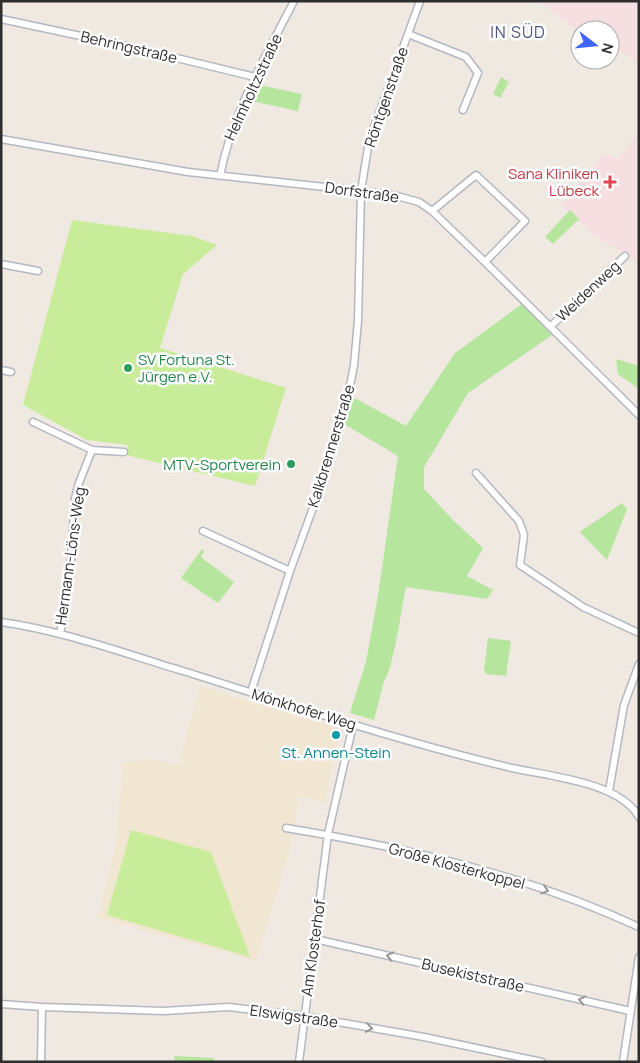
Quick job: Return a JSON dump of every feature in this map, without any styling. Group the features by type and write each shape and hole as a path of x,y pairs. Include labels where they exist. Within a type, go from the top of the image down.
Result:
{"street":[{"name":"Helmholtzstraße","path":"220,176 225,150 233,125 294,1"},
{"name":"Röntgenstraße","path":"362,191 369,141 420,1"},
{"name":"Behringstraße","path":"1,19 123,45 255,77"},
{"name":"Röntgenstraße","path":"408,34 466,57 478,73 463,110"},
{"name":"Dorfstraße","path":"1,139 220,176 362,191 397,196 419,202 432,211 485,262 639,415"},
{"path":"432,211 476,175 519,215 525,221 485,262"},
{"name":"Kalkbrennerstraße","path":"251,692 290,571 317,497 345,406 354,365 358,312 362,191"},
{"name":"Weidenweg","path":"551,326 625,256"},
{"path":"1,264 38,271"},
{"path":"1,370 11,372"},
{"path":"33,422 92,450 124,452"},
{"name":"Hermann-Löns-Weg","path":"60,634 70,576 75,498 78,483 92,450"},
{"path":"476,473 519,521 524,535 520,565 583,607 639,633"},
{"path":"203,531 290,571"},
{"name":"Mönkhofer Weg","path":"1,622 60,634 120,651 353,725 470,757 593,785 621,797 631,805 639,816"},
{"path":"609,791 624,705 639,664"},
{"name":"Am Klosterhof","path":"299,1062 328,834 353,725"},
{"path":"286,828 328,834"},
{"name":"Große Klosterkoppel","path":"328,834 498,874 594,907 639,927"},
{"name":"Busekiststraße","path":"315,939 630,1011"},
{"path":"623,1062 639,957"},
{"name":"Elswigstraße","path":"1,1004 164,1011 228,1007 304,1016 424,1037 542,1062"},
{"path":"41,1060 42,1007"}],"shaded area":[{"path":"538,1 639,1 639,64 620,51 620,20 570,20 570,25"},
{"name":"Sana Kliniken Lübeck","path":"639,132 639,264 628,255 596,237 561,205 605,153 618,159"},
{"path":"200,686 333,727 339,735 325,802 299,797 288,856 256,961 98,917 115,849 123,763 151,759 178,765"}],"green space":[{"path":"501,77 509,82 500,98 493,94"},
{"path":"259,85 302,94 298,111 252,101"},
{"path":"570,210 579,219 553,244 545,237"},
{"name":"SV Fortuna St. Jürgen e.V.","path":"72,220 192,236 217,245 183,274 160,348 286,388 255,486 126,455 128,445 87,440 23,405"},
{"path":"522,304 552,335 468,393 424,467 424,489 483,548 467,576 493,590 487,599 406,587 391,665 384,681 374,720 350,713 366,662 378,596 398,456 344,424 353,397 406,426 455,353"},
{"path":"616,359 639,366 639,389 618,374"},
{"path":"622,503 627,509 607,560 580,532"},
{"path":"202,549 204,551 201,557 234,582 218,603 181,578"},
{"path":"488,638 511,641 506,676 486,674 484,670"},
{"path":"131,830 211,852 250,957 107,915"},
{"path":"174,1056 214,1058 213,1062 175,1062"}],"place":[{"name":"Sana Kliniken Lübeck","path":"610,182"},
{"name":"SV Fortuna St. Jürgen e.V.","path":"128,368"},
{"name":"MTV-Sportverein","path":"291,464"},
{"name":"St. Annen-Stein","path":"336,735"}],"district":[{"name":"IN SÜD","path":"518,32"}]}
